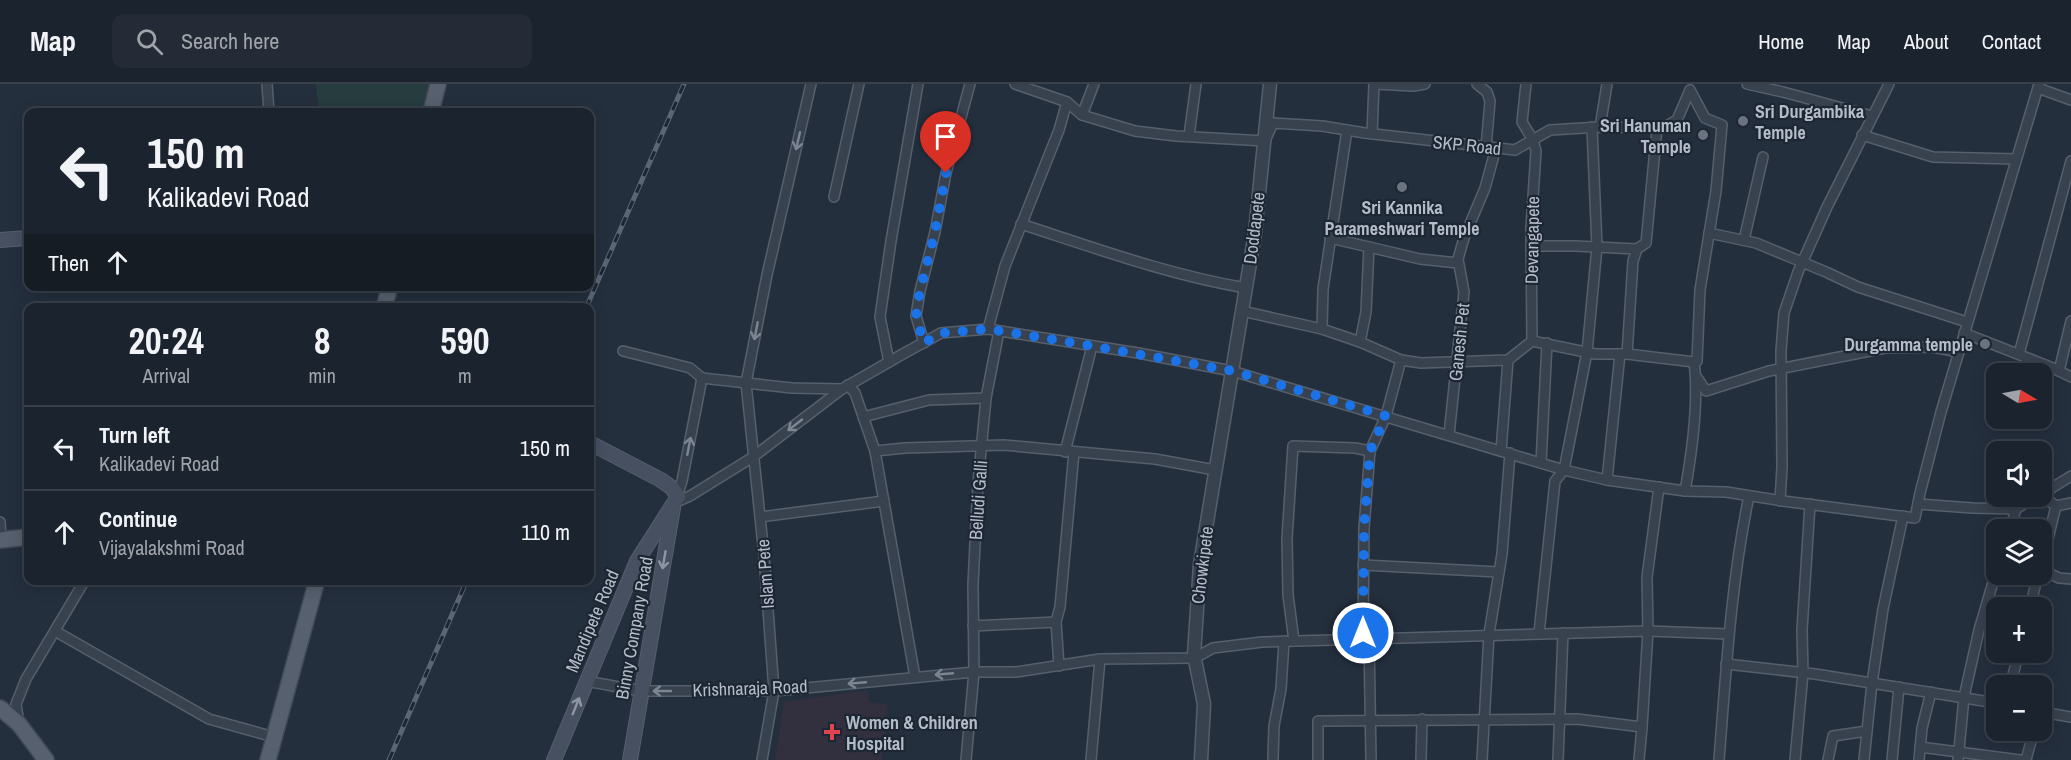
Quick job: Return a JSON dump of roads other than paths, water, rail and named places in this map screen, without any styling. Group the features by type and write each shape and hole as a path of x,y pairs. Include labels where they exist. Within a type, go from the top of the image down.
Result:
{"main road":[{"path":"432,108 438,84"},
{"path":"0,240 24,238"},
{"path":"594,445 661,480 672,488 676,500"},
{"path":"594,453 664,489 676,500"},
{"name":"Mandipete Road","path":"554,760 637,561 676,500"},
{"name":"Binny Company Road","path":"630,760 676,500"},
{"path":"1,539 24,537"},
{"path":"268,760 316,585"},
{"path":"0,708 19,724 46,760"}],"street":[{"path":"267,84 269,108"},
{"name":"Islam Pete","path":"762,760 774,691 760,517 746,383 767,275 811,84"},
{"path":"834,197 859,84"},
{"path":"889,362 880,317 918,84"},
{"path":"924,343 916,316 920,291 935,232 946,173 970,84"},
{"path":"1015,84 1067,102 1082,116 1134,131 1264,141"},
{"path":"1046,95 1048,84"},
{"path":"1082,116 1094,84"},
{"path":"1189,136 1196,84"},
{"name":"Doddapete","path":"1233,371 1255,233 1270,84"},
{"path":"1372,134 1374,84 1413,86 1425,84"},
{"path":"1477,84 1487,92 1490,101 1486,148"},
{"name":"Devangapete","path":"1526,84 1522,122 1533,140 1536,151 1531,228 1532,340"},
{"path":"1539,633 1555,481 1564,470 1587,352 1597,247 1596,127 1606,84"},
{"path":"1747,84 1872,116"},
{"path":"1780,501 1781,369 1784,313 1802,263 1888,84"},
{"path":"1531,246 1637,249 1646,243 1658,128 1663,128 1677,120 1692,86"},
{"path":"1685,491 1690,465 1696,376 1694,362 1697,361 1700,290 1716,191 1722,125 1705,118 1692,86"},
{"path":"702,378 676,500 690,496 753,457 845,387 941,333 988,329 1233,371 1564,470 1607,480 1685,491 1726,492 1915,518 1941,412 2038,86 2071,100"},
{"path":"988,329 1005,266 1059,130 1067,102"},
{"name":"SKP Road","path":"1264,141 1273,123 1322,126 1515,150 1550,130 1596,127 1658,128"},
{"path":"1322,329 1323,289 1347,130"},
{"path":"1862,135 1933,157 2016,159"},
{"name":"Ganesh Pet","path":"1449,435 1464,292 1458,263 1464,238 1485,188 1496,148"},
{"path":"1744,240 1763,157"},
{"path":"2019,354 2071,161"},
{"path":"1021,224 1166,270 1246,288"},
{"path":"1709,233 1756,243 1858,287 1967,322"},
{"path":"1330,238 1420,259 1458,263"},
{"path":"1360,342 1366,312 1370,247"},
{"path":"1607,480 1637,249"},
{"path":"1242,311 1322,329 1401,360 1421,363 1508,360 1532,340 1587,352 1694,362"},
{"path":"2059,371 2071,321"},
{"name":"Belludi Galli","path":"966,760 974,672 973,585 981,445 986,398 999,331"},
{"path":"1964,333 2071,377"},
{"path":"1541,463 1547,343"},
{"path":"1059,666 1056,622 1060,607 1070,452 1092,346"},
{"path":"1696,376 1706,391 1781,369 1885,348 1932,346 1959,352"},
{"path":"623,351 690,368 702,378 792,388 845,387 855,393 875,451 915,677"},
{"path":"1371,760 1369,639 1363,633 1363,565 1370,451 1386,416 1401,360"},
{"path":"1482,760 1489,634 1499,572 1506,452 1508,360"},
{"name":"Chowkipete","path":"1201,760 1204,704 1194,655 1195,623 1200,564 1233,371"},
{"path":"863,417 930,400 986,398"},
{"path":"875,451 1004,445 1155,459 1215,470"},
{"path":"1273,760 1274,726 1289,641 1287,538 1293,446 1355,448 1370,451"},
{"path":"2052,488 2071,476"},
{"path":"1639,760 1648,631 1647,577 1659,487"},
{"path":"1719,760 1729,634 1749,496"},
{"path":"760,517 884,501"},
{"path":"2052,503 2056,506 2071,503"},
{"path":"1795,760 1803,673 1802,630 1810,504"},
{"path":"1918,504 2016,509 2019,507"},
{"path":"2052,522 2056,506"},
{"path":"2013,519 2016,509"},
{"path":"1864,760 1883,609 1903,516"},
{"path":"0,522 1,539"},
{"path":"1363,565 1499,572"},
{"path":"2052,575 2071,579"},
{"path":"19,724 16,704 26,679 82,585"},
{"path":"1959,755 1964,697 1992,585"},
{"path":"973,626 1056,622"},
{"path":"55,630 209,719 274,737"},
{"path":"1196,658 1213,648 1289,641 1648,631 1729,634"},
{"path":"1558,760 1563,633"},
{"name":"Krishnaraja Road","path":"586,681 642,691 774,691 974,672 1016,672 1100,659 1196,658"},
{"path":"1091,760 1100,659"},
{"path":"1726,664 1803,673 1986,701"},
{"path":"1892,760 1899,687"},
{"path":"1918,760 1922,728 1931,692"},
{"path":"2052,714 2071,717"},
{"path":"1421,760 1422,719"},
{"path":"1318,760 1318,721 1576,719 1642,727"},
{"path":"1828,760 1833,736 1867,731"},
{"path":"2026,760 2031,741"},
{"path":"1920,747 1959,755 2020,760"}],"railway":[{"path":"594,290 684,84"},
{"path":"588,303 593,291"},
{"path":"389,760 465,585"}],"place":[{"name":"Sri Durgambika Temple","path":"1743,121"},
{"name":"Sri Hanuman Temple","path":"1703,135"},
{"name":"Sri Kannika Parameshwari Temple","path":"1402,187"},
{"name":"Durgamma temple","path":"1985,344"},
{"name":"Women & Children Hospital","path":"832,732"}]}
